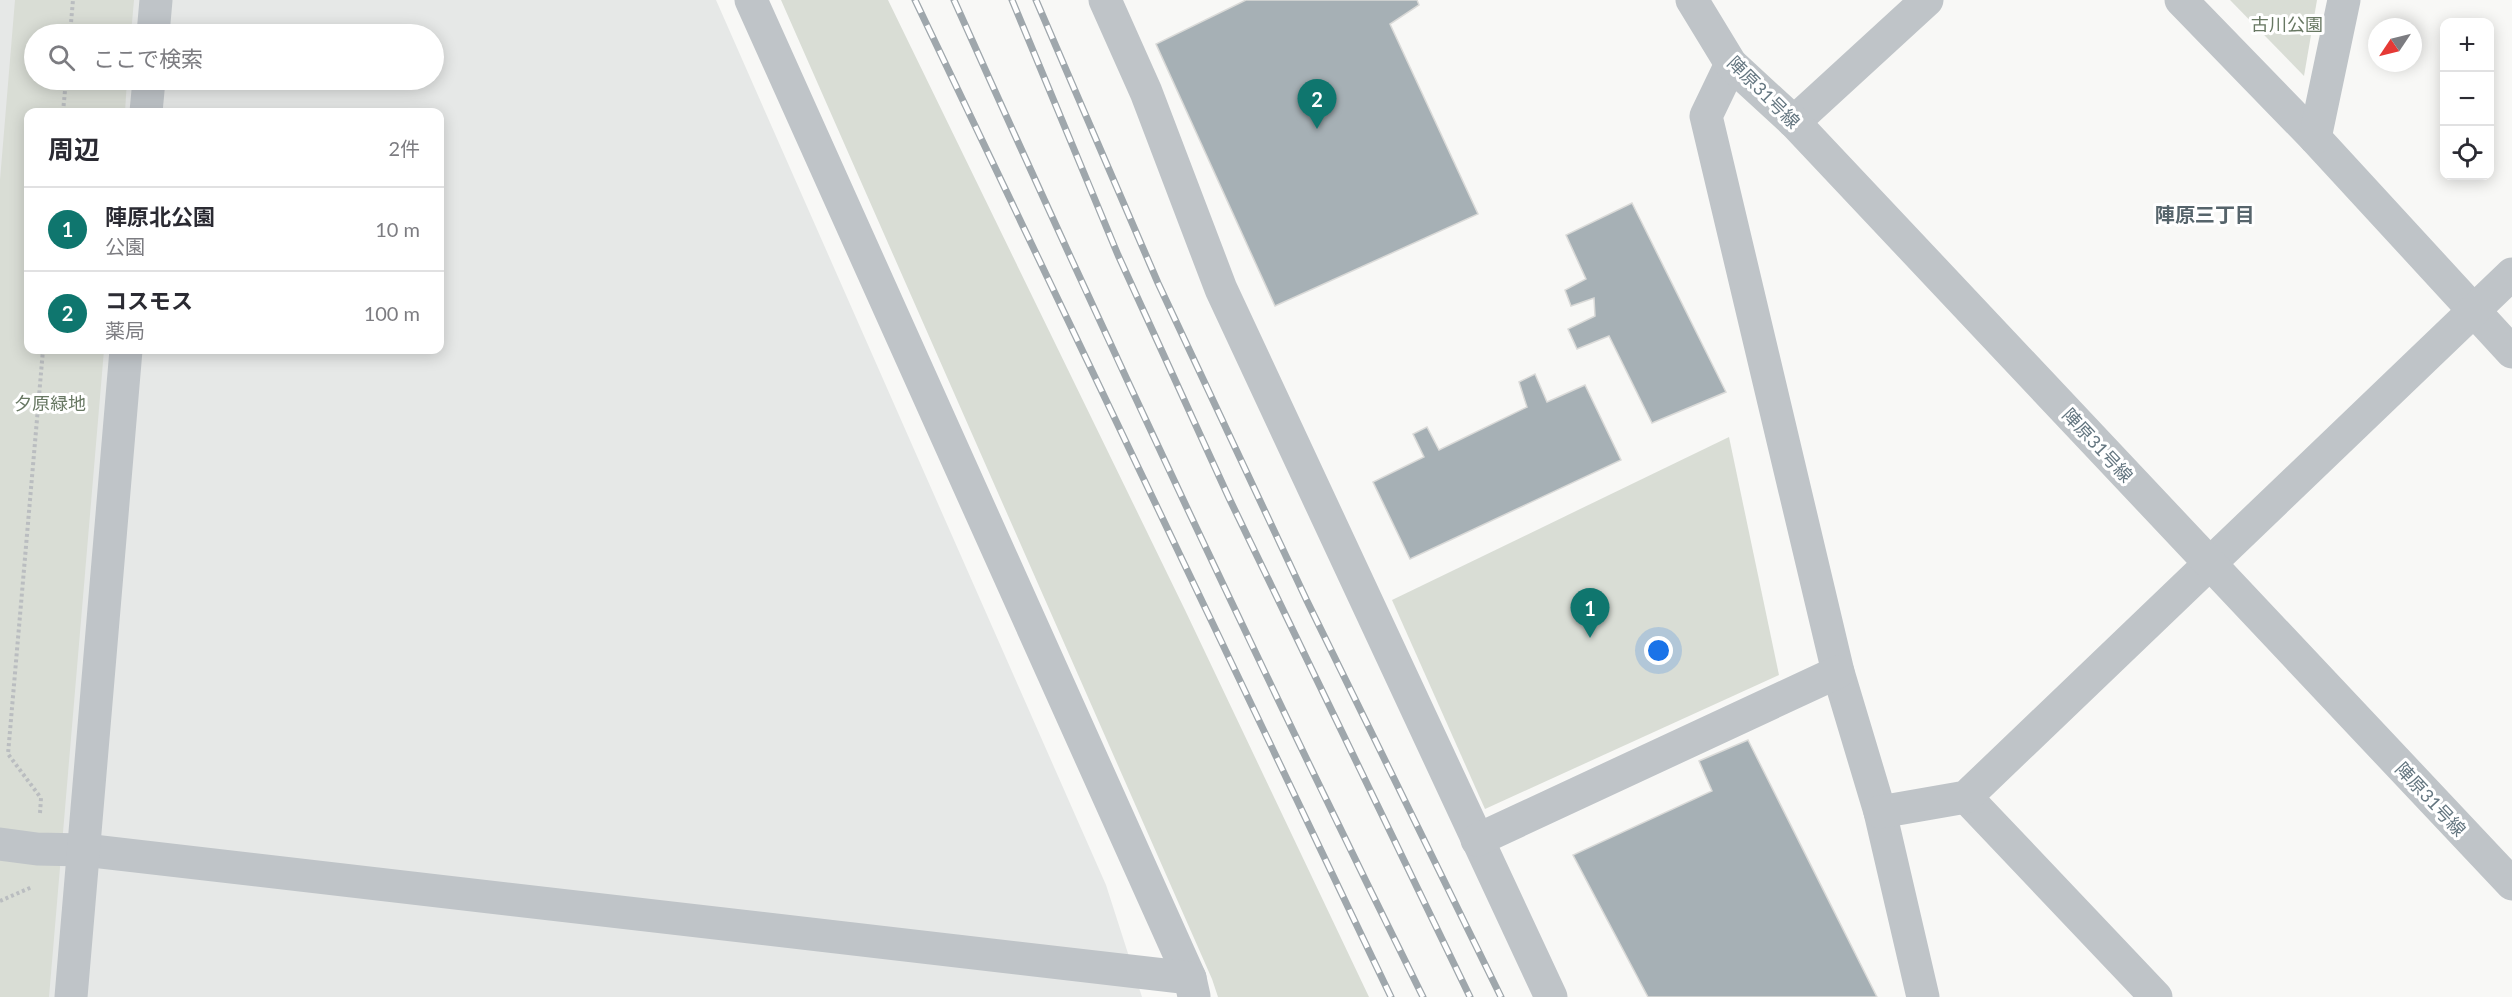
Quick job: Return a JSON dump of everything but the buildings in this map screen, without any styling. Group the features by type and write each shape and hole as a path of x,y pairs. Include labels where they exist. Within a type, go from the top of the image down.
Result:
{"street":[{"path":"154,24 156,0"},
{"path":"751,0 1192,987"},
{"path":"1105,0 1146,92 1221,289 1551,997"},
{"name":"陣原31号線","path":"1692,0 1731,64 1794,122 2512,884"},
{"path":"1794,122 1927,0"},
{"path":"2181,0 2315,138 2512,352"},
{"path":"2315,138 2344,0"},
{"path":"1731,64 1706,116 1838,672 1880,812 1923,997"},
{"path":"146,108 148,90"},
{"path":"1880,812 1966,797 2512,274"},
{"path":"71,997 126,354"},
{"path":"1477,840 1838,672"},
{"path":"1966,797 2156,997"},
{"path":"0,844 37,849 84,850 1192,987"}],"path":[{"path":"71,24 73,0"},
{"path":"63,108 65,90"},
{"path":"0,901 36,885 41,798 8,754 43,354"}],"shaded area":[{"path":"0,0 716,0 1106,885 1142,997 0,997"}],"green space":[{"name":"夕原緑地","path":"15,0 134,0 132,24 24,24 24,90 126,90 125,108 24,108 24,354 104,354 49,997 0,997 0,180"},
{"path":"781,0 888,0 1185,610 1369,997 1218,997"},
{"name":"古川公園","path":"2230,0 2317,0 2304,76"},
{"path":"1729,437 1779,675 1485,809 1392,600"}],"railway":[{"path":"915,0 1391,997"},
{"path":"954,0 1184,501 1423,997"},
{"path":"1012,0 1118,255 1229,498 1470,997"},
{"path":"1036,0 1158,283 1307,601 1501,997"}],"place":[{"name":"コスモス","path":"1317,129"},
{"name":"陣原北公園","path":"1590,638"}],"district":[{"name":"陣原三丁目","path":"2205,214"}]}
